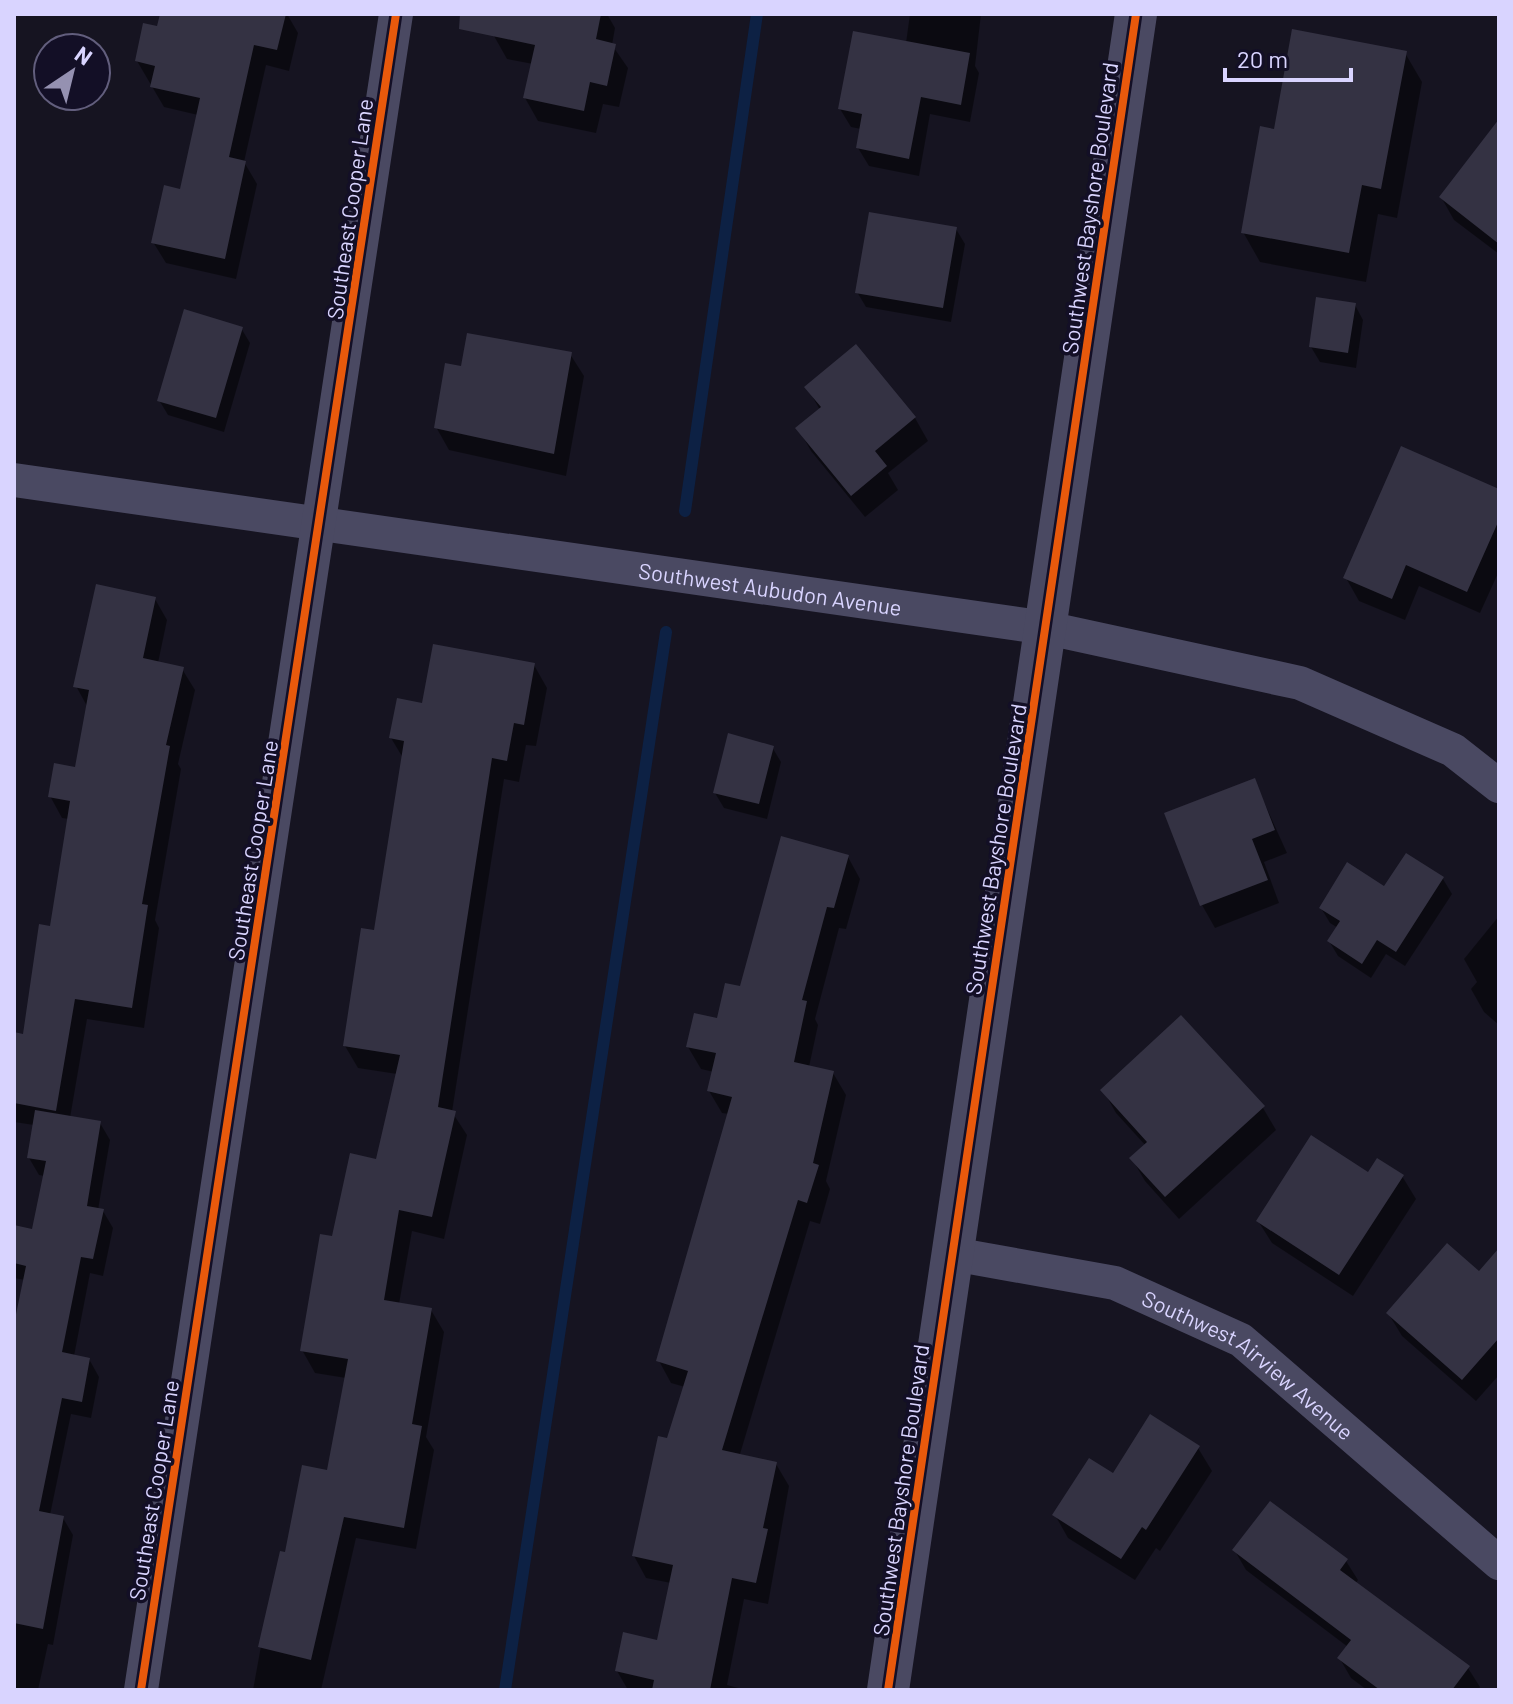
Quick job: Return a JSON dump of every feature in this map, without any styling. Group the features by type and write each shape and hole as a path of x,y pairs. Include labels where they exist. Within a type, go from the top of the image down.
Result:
{"street":[{"name":"Southeast Cooper Lane","path":"141,1690 396,14"},
{"name":"Southwest Bayshore Boulevard","path":"888,1690 1136,14"},
{"name":"Southwest Aubudon Avenue","path":"14,480 1047,628 1300,683 1453,750 1499,786"},
{"name":"Southwest Airview Avenue","path":"953,1254 1115,1283 1241,1340 1499,1563"}],"building":[{"path":"160,14 286,14 277,50 254,45 229,157 246,161 225,259 151,243 164,185 180,189 200,98 150,87 155,66 135,61 143,23 157,26"},
{"path":"460,14 601,14 596,39 616,44 607,86 590,82 584,111 523,98 535,45 459,29"},
{"path":"1292,29 1407,51 1381,189 1362,185 1349,253 1241,233 1260,126 1274,129"},
{"path":"853,31 970,53 961,105 921,97 909,159 856,148 862,114 838,109"},
{"path":"1499,119 1499,244 1439,197"},
{"path":"869,212 957,227 943,308 855,293"},
{"path":"1316,297 1356,303 1348,353 1309,347"},
{"path":"184,309 243,327 216,418 157,401"},
{"path":"467,333 572,352 554,454 434,428 445,363 461,366"},
{"path":"856,344 916,417 875,451 887,466 851,496 795,428 821,407 804,387"},
{"path":"1401,446 1499,489 1499,520 1467,592 1406,565 1392,599 1343,578"},
{"path":"96,584 156,597 143,658 184,667 166,745 170,746 142,904 148,905 132,1008 75,999 56,1111 14,1103 14,1032 23,1034 39,924 50,926 70,801 48,797 54,763 75,767 89,690 73,687"},
{"path":"433,644 535,663 524,725 514,723 507,761 492,758 438,1107 456,1111 432,1217 399,1210 384,1300 432,1308 412,1424 422,1426 404,1528 344,1517 311,1660 258,1647 280,1551 285,1552 302,1465 327,1470 348,1359 300,1351 320,1234 332,1236 350,1153 376,1159 400,1055 343,1046 361,928 374,930 404,741 389,738 397,698 422,703"},
{"path":"728,733 774,746 759,804 713,793"},
{"path":"1255,778 1275,830 1252,839 1268,880 1200,906 1164,813"},
{"path":"781,836 849,855 834,908 827,907 802,1000 807,1001 794,1062 834,1071 813,1163 819,1165 807,1203 798,1200 722,1450 777,1462 763,1528 768,1529 756,1583 732,1578 710,1690 652,1690 654,1680 615,1671 623,1632 657,1640 673,1565 632,1556 658,1436 667,1438 688,1371 656,1361 732,1097 707,1091 716,1053 686,1047 694,1013 717,1018 725,983 740,986"},
{"path":"1406,853 1444,877 1396,952 1377,940 1362,964 1327,941 1340,921 1319,908 1347,862 1384,886"},
{"path":"1181,1015 1265,1106 1165,1197 1129,1158 1147,1142 1100,1090"},
{"path":"35,1110 101,1121 87,1206 104,1209 93,1259 81,1257 62,1352 90,1358 82,1402 62,1398 39,1511 64,1516 43,1629 14,1623 14,1324 26,1266 14,1263 14,1225 32,1229 46,1161 27,1158"},
{"path":"1311,1135 1368,1172 1377,1158 1404,1175 1339,1275 1256,1221"},
{"path":"1447,1243 1479,1271 1499,1248 1499,1338 1462,1380 1386,1313"},
{"path":"1150,1414 1200,1446 1146,1530 1142,1527 1121,1559 1052,1515 1089,1458 1113,1473"},
{"path":"1270,1501 1348,1559 1340,1570 1470,1666 1452,1690 1380,1690 1337,1658 1351,1640 1232,1550"}],"waterway":[{"path":"685,511 757,14"},
{"path":"505,1690 666,632"}],"cycle path":[{"path":"141,1690 396,14"},
{"path":"888,1690 1136,14"}]}
